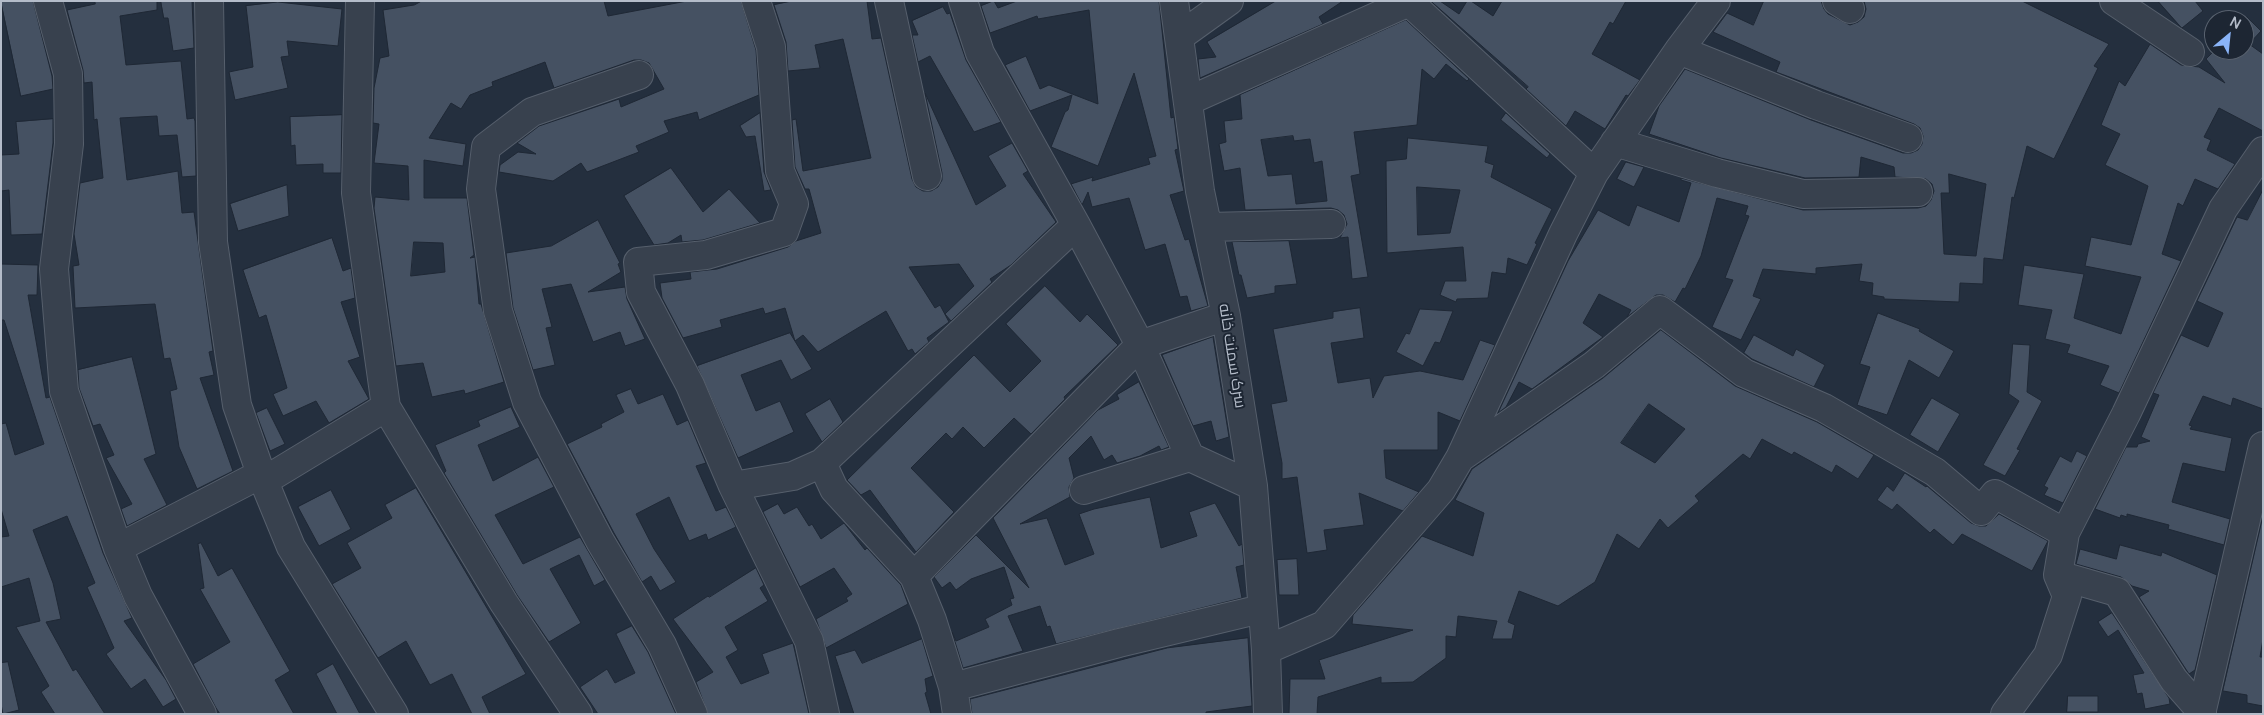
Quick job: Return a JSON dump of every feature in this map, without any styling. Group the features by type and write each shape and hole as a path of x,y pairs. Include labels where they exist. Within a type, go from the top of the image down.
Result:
{"street":[{"path":"48,1 68,74 69,144 54,269 64,391 118,548 138,596 202,714"},
{"path":"209,1 213,242 237,405 262,478 291,547 394,714"},
{"path":"360,1 356,193 386,407 504,603 578,714"},
{"path":"756,1 771,47 780,171 794,204 784,232 706,255 638,262 641,292 690,385 733,486 809,641 825,714"},
{"path":"889,1 927,176"},
{"path":"963,1 980,53 1076,225 1140,345 1190,457 1253,486"},
{"name":"سرک سمنت خانه","path":"1174,1 1200,191 1226,316 1253,486 1261,609 1266,650 1268,714"},
{"path":"1179,37 1229,1"},
{"path":"1266,650 1324,625 1442,490 1460,458 1563,234 1594,173 1679,50 1716,1"},
{"path":"2114,1 2190,52"},
{"path":"1188,101 1409,2 1594,173"},
{"path":"1679,50 1816,105 1908,138"},
{"path":"640,75 532,112 486,147 481,190 498,311 527,402 600,541 662,645 693,714"},
{"path":"1615,142 1717,172 1803,194 1918,192"},
{"path":"2005,714 2048,655 2067,596 2058,574 2065,533 2126,414 2223,209 2263,151"},
{"path":"1209,227 1331,224"},
{"path":"733,486 793,476 822,463 1076,225"},
{"path":"1460,458 1594,365 1660,310 1744,373 1824,408 1935,472 1981,511 1995,494 2065,533"},
{"path":"914,576 1140,345 1226,316"},
{"path":"118,548 262,478 386,407"},
{"path":"2202,713 2263,446"},
{"path":"1084,490 1190,457"},
{"path":"822,463 834,489 914,576 932,620 952,687 957,714"},
{"path":"2058,574 2117,592 2174,680 2202,713"},
{"path":"952,687 1120,643 1261,609"}],"building":[{"path":"1,1 33,1 52,76 53,89 21,96"},
{"path":"95,1 157,1 157,10 120,16 126,65 181,61 187,119 194,118 195,121 196,176 182,177 177,135 159,136 157,116 120,118 127,180 178,171 182,213 194,212 213,351 209,352 214,375 200,378 233,471 197,489 179,447 170,391 177,389 170,358 164,359 155,304 75,308 73,266 79,265 74,234 80,183 103,178 97,119 94,120 92,82 84,83 83,70 67,10 95,4"},
{"path":"161,1 192,1 194,48 173,51 168,18 164,18"},
{"path":"422,1 604,1 608,16 687,1 741,1 756,50 759,95 699,120 697,112 664,121 669,132 636,146 639,152 587,172 581,163 553,181 499,172 500,165 518,152 536,154 517,143 539,126 619,99 621,107 664,89 649,63 634,60 554,88 545,62 492,82 493,86 470,95 461,109 451,103 429,138 466,144 463,166 424,160 424,198 467,198 474,255 470,258 475,257 479,304 481,304 504,382 465,394 464,390 432,397 423,363 396,366 374,208 375,197 409,200 408,166 374,163 379,124 373,123 374,88 380,58 389,56 383,10 414,5","holes":["414,242 443,243 445,272 411,276"]},
{"path":"792,1 867,1 872,39 881,38 912,179 916,187 923,191 931,191 938,187 942,180 925,93 976,205 1006,186 988,156 1012,143 1028,171 1023,174 1056,222 1011,265 990,279 992,282 951,321 945,314 974,286 959,264 909,267 935,308 940,305 949,322 927,338 929,342 915,354 912,349 908,351 886,311 818,352 803,335 795,341 785,308 765,314 763,308 720,320 722,327 683,338 662,298 660,283 691,279 690,272 717,269 788,247 796,241 821,233 809,189 805,189 795,167 792,120 796,119 803,171 871,158 843,39 815,45 820,68 788,71 786,42 774,5"},
{"path":"994,1 998,8 1017,1 1159,1 1171,118 1174,117 1178,149 1175,150 1184,191 1170,195 1185,240 1189,239 1208,306 1191,311 1187,296 1180,297 1165,244 1145,250 1129,198 1092,207 1088,192 1082,205 1071,184 1093,177 1092,181 1150,164 1148,158 1156,156 1134,73 1098,166 1051,147 1065,112 1068,110 1072,95 1030,111 1005,65 1026,56 1040,89 1049,85 1098,104 1089,10 1038,19 1037,16 990,33 981,6"},
{"path":"1276,1 1343,1 1319,17 1323,24 1200,78 1198,59 1216,57 1207,42"},
{"path":"1431,1 1440,1 1459,14 1467,1 1471,1 1493,16 1502,1 1626,1 1613,24 1610,22 1592,54 1640,80 1628,96 1626,95 1605,129 1575,111 1566,126 1526,89 1528,87"},
{"path":"1764,1 1821,1 1828,14 1850,25 1864,17 1866,9 1864,1 2022,1 2109,44 2094,66 2098,68 2054,159 2027,146 2014,198 2012,197 2003,260 1984,258 1983,284 1960,283 1959,302 1884,299 1884,297 1872,295 1873,283 1859,281 1862,264 1816,268 1816,274 1763,269 1753,296 1761,299 1741,340 1712,327 1733,280 1725,278 1749,216 1745,215 1748,206 1717,198 1701,256 1685,289 1683,288 1675,302 1663,295 1656,295 1627,317 1631,310 1599,294 1583,323 1603,337 1532,389 1519,382 1506,407 1498,413 1568,261 1598,210 1629,226 1637,205 1679,222 1691,183 1681,180 1681,178 1803,210 1918,208 1926,206 1931,200 1934,191 1932,184 1926,179 1895,177 1894,167 1861,157 1859,177 1805,178 1721,158 1649,134 1659,106 1685,69 1811,120 1903,153 1911,153 1918,150 1922,144 1923,136 1920,128 1914,124 1776,72 1780,62 1713,32 1727,13 1753,25","holes":["1949,174 1986,184 1976,256 1944,254 1941,193 1949,193"]},
{"path":"2158,1 2195,1 2203,11 2182,28"},
{"path":"278,2 342,9 338,46 287,41 289,56 281,57 288,88 235,100 229,72 253,67 246,6"},
{"path":"943,7 947,14 950,13 966,60 1001,122 974,132 930,56 918,62 912,35 918,35 912,21"},
{"path":"1406,20 1469,79 1467,81 1446,64 1434,79 1422,69 1417,125 1354,132 1360,174 1351,176 1368,277 1352,279 1348,237 1340,238 1347,224 1344,215 1338,210 1331,208 1245,210 1240,168 1224,171 1219,144 1226,142 1224,121 1242,119 1240,95","holes":["1293,136 1294,141 1310,139 1314,163 1322,161 1327,201 1296,204 1292,174 1268,176 1261,140"]},
{"path":"2254,24 2261,31 2254,39"},
{"path":"2150,44 2181,65 2199,67 2225,83 2207,60 2254,60 2254,48 2263,54 2263,131 2219,108 2204,137 2211,140 2207,150 2235,164 2218,189 2195,179 2183,206 2178,203 2162,254 2181,261 2119,393 2100,385 2109,366 2067,353 2070,345 2045,339 2052,310 2018,305 2024,265 2084,274 2074,318 2121,334 2141,277 2085,266 2091,237 2131,245 2148,186 2105,165 2120,134 2101,125 2119,81 2125,86"},
{"path":"760,113 764,172 771,190 764,191 755,136 746,137 740,126"},
{"path":"1506,113 1550,154 1547,158 1501,120"},
{"path":"342,115 341,173 323,173 323,164 296,165 295,145 291,146 290,117"},
{"path":"53,119 53,143 42,234 11,235 9,190 1,191 1,155 19,154 16,122"},
{"path":"1408,138 1488,146 1485,162 1494,165 1491,177 1552,209 1535,243 1537,244 1527,265 1508,258 1506,274 1492,272 1488,298 1457,299 1456,302 1440,295 1445,281 1466,281 1463,247 1387,253 1386,161 1406,159","holes":["1417,187 1460,190 1450,233 1418,235"]},
{"path":"1626,162 1644,167 1634,187 1617,179"},
{"path":"671,168 703,212 729,189 760,223 703,240 682,242 681,235 668,243 654,245 624,196"},
{"path":"287,185 289,216 238,231 230,204"},
{"path":"2263,190 2263,409 2233,398 2231,406 2203,396 2189,425 2192,426 2190,429 2232,438 2225,472 2183,463 2172,502 2230,519 2224,545 2168,529 2169,525 2127,514 2127,517 2121,515 2120,518 2095,509 2126,447 2137,447 2138,444 2150,441 2141,437 2159,395 2153,393 2181,335 2208,347 2223,313 2197,301 2237,217 2247,220"},
{"path":"598,220 620,263 618,264 621,272 588,292 625,287 627,299 645,339 625,346 620,332 593,342 571,284 542,289 552,327 546,328 555,365 533,370 513,308 506,253 551,246"},
{"path":"332,238 343,271 351,268 355,298 341,302 360,357 348,361 369,399 329,423 316,401 283,416 273,394 287,388 266,315 259,318 243,270"},
{"path":"1289,241 1297,284 1275,286 1275,293 1247,298 1241,275 1239,275 1232,242"},
{"path":"1,264 38,265 37,295 28,295 46,398 50,397 103,553 132,618 124,621 166,680 176,699 163,707 145,679 131,689 106,654 114,648 87,587 95,583 67,516 33,530 53,583 61,619 46,622 73,671 76,669 105,714 55,714 41,692 49,686 16,627 40,621 29,578 1,587 1,537 9,536 1,509 1,424 6,423 15,455 44,444 4,320 1,320"},
{"path":"1045,286 1080,322 1087,314 1118,345 1064,397 1065,399 1031,434 1014,418 984,448 963,427 952,439 946,433 911,468 954,512 916,552 870,490 861,495 847,480 974,355 1010,392 1041,361 1006,324"},
{"path":"1360,308 1364,338 1331,343 1338,383 1370,378 1373,398 1384,376 1420,371 1463,380 1480,340 1495,345 1460,421 1438,412 1438,450 1384,450 1386,478 1419,492 1403,511 1359,493 1364,525 1324,530 1327,550 1307,553 1297,477 1282,479 1282,463 1271,404 1287,401 1273,329 1333,318 1333,312"},
{"path":"1420,309 1453,311 1440,343 1435,342 1423,366 1396,352 1406,333 1409,334"},
{"path":"1878,313 1920,329 1919,331 1954,351 1939,378 1909,360 1887,415 1857,405 1870,367 1860,364"},
{"path":"1661,330 1735,386 1817,422 1874,455 1858,479 1836,465 1832,473 1794,452 1792,455 1762,439 1750,459 1743,454 1695,496 1699,501 1668,528 1660,519 1639,549 1617,534 1595,582 1558,606 1519,591 1508,622 1515,625 1512,639 1492,639 1497,621 1458,616 1456,637 1446,636 1446,658 1413,682 1381,683 1381,677 1318,697 1317,714 1289,714 1290,679 1325,679 1319,660 1413,630 1352,624 1353,615 1422,536 1473,556 1484,513 1455,500 1472,469 1603,378","holes":["1649,404 1685,429 1655,463 1621,443"]},
{"path":"790,333 812,369 791,380 781,360 741,375 756,411 780,401 794,432 738,458 697,366"},
{"path":"1754,335 1793,356 1796,349 1825,365 1814,387 1752,359 1744,353"},
{"path":"1213,337 1229,437 1216,441 1211,421 1193,426 1162,355"},
{"path":"2013,344 2030,345 2027,392 2042,401 2017,449 2020,450 2005,476 1983,465 2019,401 2009,394"},
{"path":"132,357 156,454 144,459 167,505 127,526 121,509 132,504 106,458 114,455 100,424 93,426 79,388 78,370"},
{"path":"1139,382 1169,447 1161,450 1159,446 1140,456 1117,463 1112,455 1104,460 1091,436 1069,458 1074,478 1069,487 1070,497 1020,524 1047,518 1065,565 1094,554 1079,514 1150,497 1161,548 1197,536 1189,512 1215,503 1239,546 1242,544 1244,565 1236,567 1242,598 1056,644 1050,626 1047,627 1040,606 1008,616 1023,651 963,668 952,632 956,641 989,627 985,619 1012,605 1010,599 1014,598 1004,567 971,579 956,590 950,582 942,588 934,577 976,535 1029,588 993,518 1098,410 1119,399 1117,395"},
{"path":"631,389 638,404 663,394 677,425 688,420 706,463 696,466 716,511 726,507 736,527 708,540 706,534 689,541 669,497 636,514 654,549 676,582 660,591 651,576 642,582 567,444 602,427 601,424 624,412 616,395"},
{"path":"1932,398 1960,414 1938,452 1910,435"},
{"path":"830,399 843,422 822,442 805,414"},
{"path":"511,407 520,427 478,445 493,481 538,457 554,487 495,515 523,564 580,537 605,580 594,586 579,555 550,569 581,623 549,642 517,595 444,473 446,471 435,445 480,426 478,421"},
{"path":"267,408 285,444 270,451 256,413"},
{"path":"2077,451 2087,456 2063,503 2044,495 2048,488 2044,486 2060,456 2071,462"},
{"path":"1905,473 1927,486 1971,523 1986,526 1999,514 2048,541 2032,571 1962,534 1953,545 1934,529 1930,533 1897,504 1892,510 1877,500 1887,486 1893,491"},
{"path":"416,488 526,674 482,697 490,714 472,714 452,674 430,685 406,641 378,658 332,584 361,568 347,543 392,518 385,505"},
{"path":"331,490 351,529 319,546 298,507"},
{"path":"778,504 784,514 797,507 809,526 812,524 821,539 844,523 865,550 867,548 901,585 908,604 826,648 816,619 848,601 846,598 852,594 834,568 800,587 763,512"},
{"path":"2263,516 2263,639 2260,657 2263,657 2263,706 2247,703 2247,695 2223,691"},
{"path":"201,543 218,576 232,568 290,671 275,680 294,714 220,714 216,708 193,664 230,642 200,589 204,588 198,544"},
{"path":"2120,545 2161,556 2162,552 2217,575 2195,670 2189,674 2139,597 2149,591 2132,586 2121,577 2076,564 2080,549 2116,559"},
{"path":"1297,559 1299,595 1279,595 1277,560"},
{"path":"756,568 764,585 760,588 768,601 725,627 738,650 726,657 741,684 769,673 762,654 793,643 809,714 708,714 696,682 713,672 673,619"},
{"path":"2112,613 2169,698 2170,704 2145,709 2142,693 2137,694 2133,675 2144,673 2118,630 2108,637 2098,622"},
{"path":"632,626 648,652 676,714 598,714 580,687 607,669 615,683 635,673 616,634"},
{"path":"1248,638 1252,706 1206,712 1206,714 972,714 970,699 1167,648"},
{"path":"922,639 933,676 925,679 927,692 925,693 931,714 854,714 835,656 855,650 862,663"},
{"path":"8,662 19,710 3,714 1,704 1,663"},
{"path":"333,664 360,714 337,714 316,674"},
{"path":"2068,696 2098,696 2098,712 2067,712"}]}
